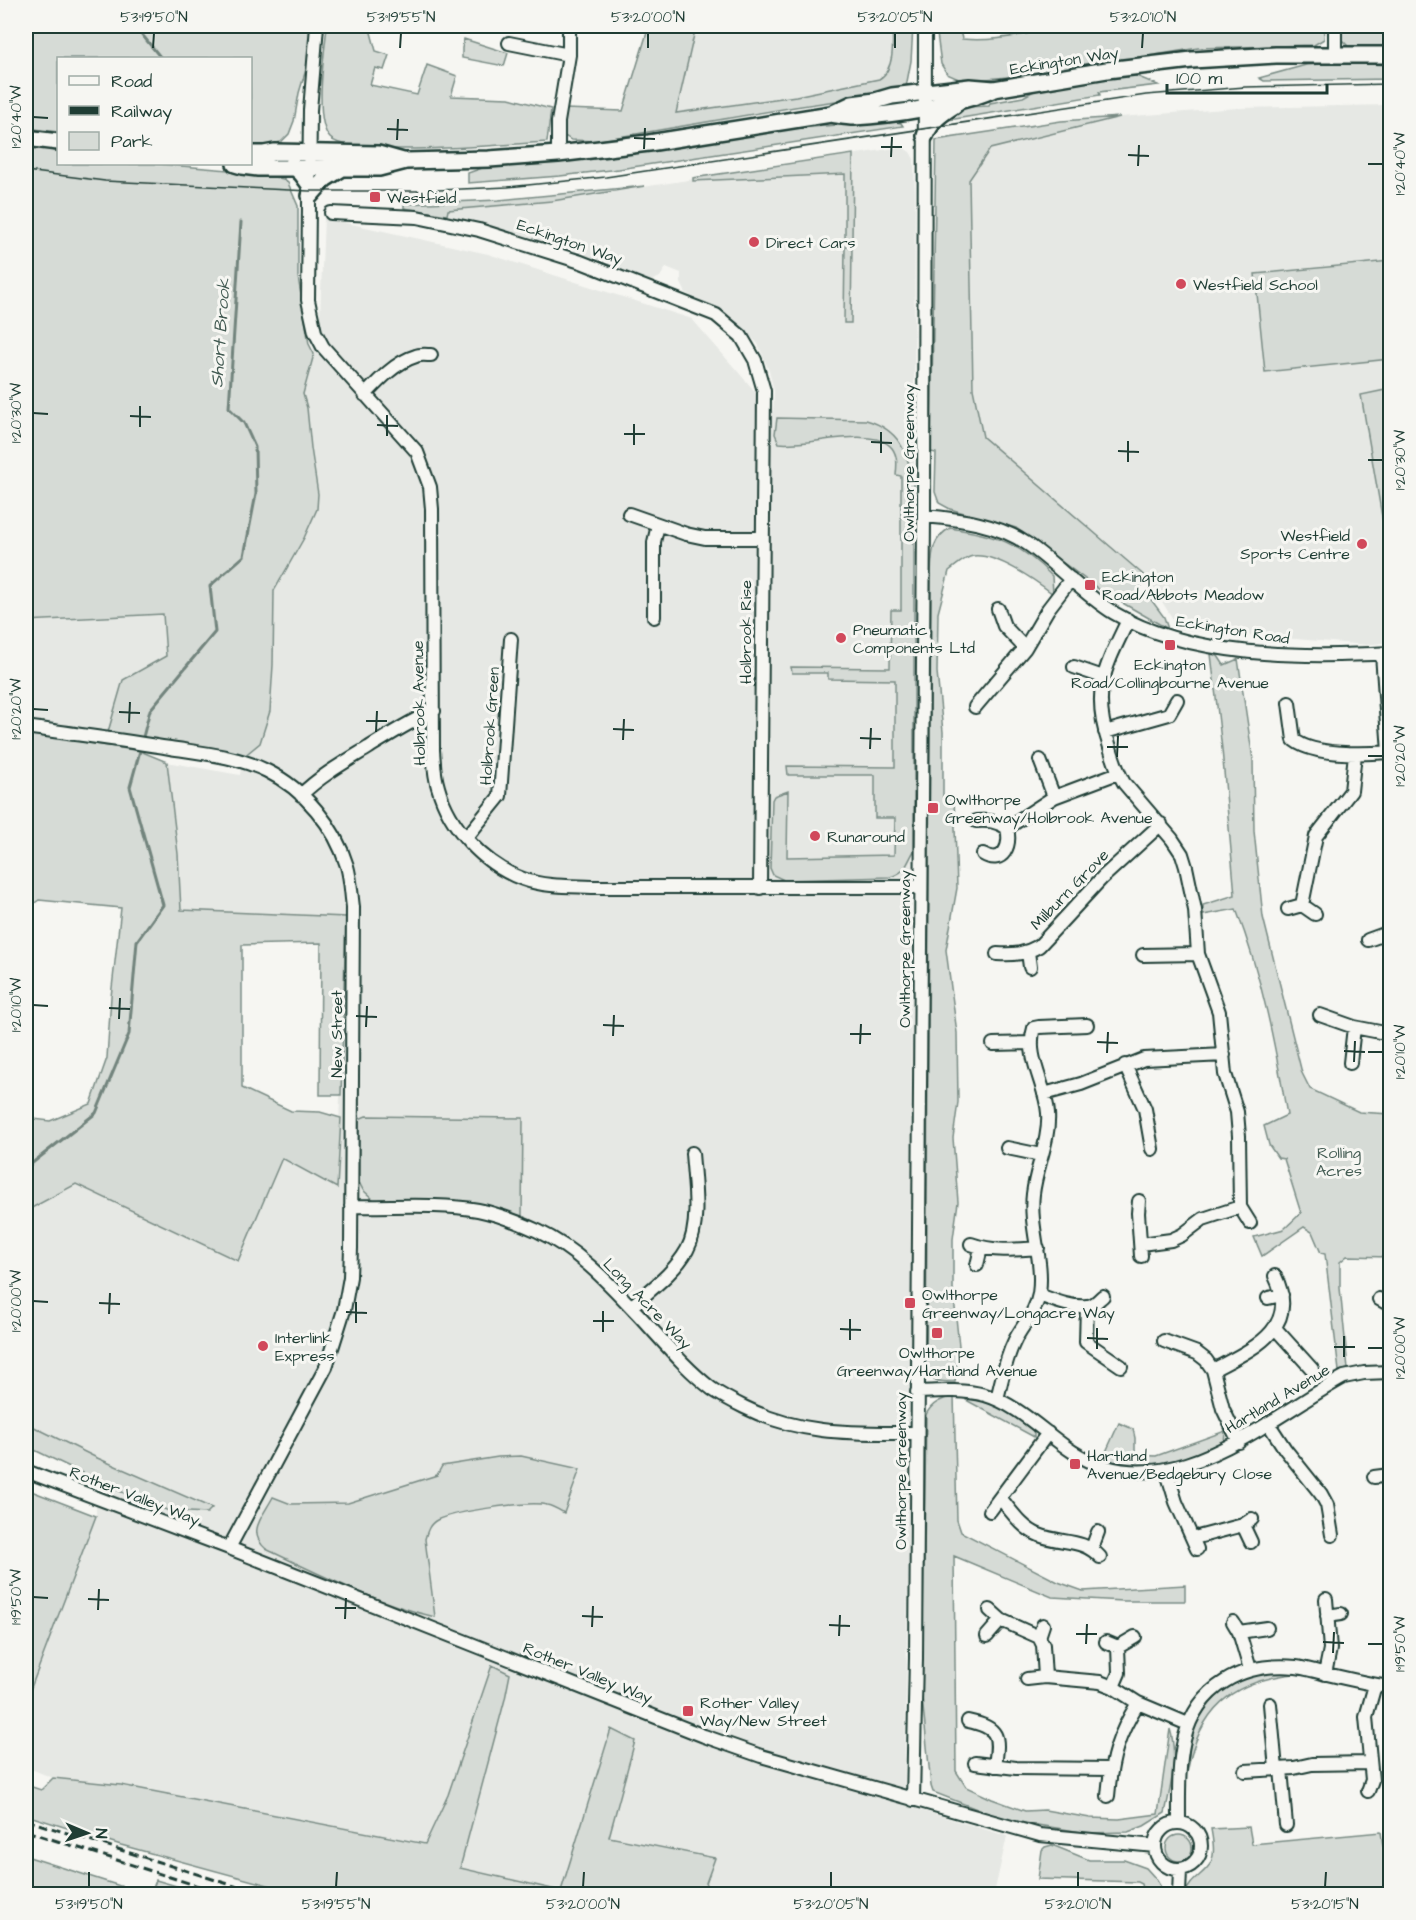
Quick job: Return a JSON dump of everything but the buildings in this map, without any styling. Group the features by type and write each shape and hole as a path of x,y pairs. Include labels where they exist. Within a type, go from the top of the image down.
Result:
{"main road":[{"name":"Eckington Way","path":"831,114 852,117 921,112 973,98 994,89 1107,70 1216,58 1390,55"},
{"name":"Eckington Way","path":"241,165 258,168 379,168 406,161 489,159 558,154 649,143 831,114 852,104 875,102 892,96 970,87 994,89"},
{"path":"924,136 939,116 963,100"},
{"path":"875,102 891,102 921,112"},
{"path":"26,138 57,142"},
{"name":"Eckington Way","path":"257,154 275,152 378,154 406,161"},
{"path":"257,154 275,157 303,168 310,190 341,169"}],"street":[{"path":"303,168 309,152 317,26"},
{"path":"558,154 558,122 569,55 569,26"},
{"name":"Owlthorpe Greenway","path":"913,1800 924,516 924,136 921,112 925,26"},
{"path":"1335,26 1335,55"},
{"path":"509,43 569,55"},
{"name":"Holbrook Avenue","path":"310,190 308,300 310,314 323,347 417,452 430,487 433,750 438,788 448,813 466,838 484,857 504,870 523,879 540,883 592,887 921,887"},
{"name":"Eckington Way","path":"331,213 417,217 468,227 533,246 614,274 716,315 741,336 761,375"},
{"path":"365,394 382,377 417,355 431,355"},
{"name":"Holbrook Rise","path":"760,888 764,415 761,375"},
{"path":"629,514 705,538 762,538"},
{"name":"Eckington Road","path":"924,516 971,522 1011,535 1027,544 1097,601 1151,631 1184,640 1260,653 1312,656 1386,653"},
{"path":"654,617 654,542 658,525"},
{"path":"975,707 1025,648 1048,609 1071,579"},
{"path":"998,609 1004,626 1025,648"},
{"path":"1128,620 1102,677 1100,704 1104,732 1118,773 1124,783 1161,824 1182,854 1186,867 1195,910 1198,954 1219,1012 1225,1074 1237,1112 1240,1207 1250,1223"},
{"name":"Holbrook Green","path":"466,838 500,795 511,639"},
{"path":"1289,703 1293,735 1298,743 1356,754 1390,752 1386,653"},
{"path":"1074,668 1102,677"},
{"path":"1104,732 1169,714 1177,700"},
{"path":"302,795 311,784 347,761 416,718 434,711"},
{"name":"New Street","path":"26,727 202,753 243,762 267,771 302,795 330,830 346,865 351,884 353,907 351,1258 348,1294 331,1355 302,1414 229,1548"},
{"path":"1302,905 1316,836 1351,791 1356,754"},
{"path":"1040,760 1054,797"},
{"path":"1007,828 1054,797 1118,773"},
{"path":"976,821 994,821 1007,828"},
{"name":"Milburn Grove","path":"997,954 1017,955 1039,946 1102,878 1161,824"},
{"path":"982,854 996,857 1008,849 1007,828"},
{"path":"1288,909 1302,905"},
{"path":"1302,905 1315,914"},
{"path":"1368,940 1390,932"},
{"name":"Milburn Grove","path":"1028,952 1030,967"},
{"path":"1143,955 1198,954"},
{"path":"1320,1015 1354,1027 1390,1034"},
{"path":"997,1399 1009,1352 1035,1307 1039,1295 1038,1248 1032,1208 1047,1125 1044,1094 1032,1043 1034,1028 1088,1025"},
{"path":"1350,1063 1354,1027"},
{"path":"993,1044 1032,1043"},
{"path":"1044,1094 1088,1081 1144,1059 1224,1055"},
{"path":"1125,1065 1145,1109 1152,1149"},
{"path":"1137,1133 1150,1131"},
{"path":"1007,1148 1041,1155"},
{"path":"631,1307 665,1277 688,1249 694,1223 692,1153"},
{"path":"1139,1201 1141,1250 1182,1235 1203,1219 1240,1207"},
{"name":"Long Acre Way","path":"351,1206 460,1208 510,1219 541,1233 576,1254 631,1307 677,1358 714,1390 757,1413 785,1424 825,1432 917,1433"},
{"path":"977,1265 976,1246 1010,1250 1038,1248"},
{"path":"1213,1370 1264,1340 1275,1328 1281,1318 1283,1306 1282,1295 1275,1276"},
{"path":"1039,1295 1062,1303 1087,1306 1095,1304 1103,1296"},
{"path":"1268,1298 1282,1295"},
{"path":"1379,1299 1390,1305"},
{"path":"1087,1306 1086,1342 1121,1366"},
{"path":"1275,1328 1312,1369"},
{"path":"1164,1341 1197,1353 1206,1360 1213,1370 1223,1409 1239,1442"},
{"name":"Hartland Avenue","path":"917,1392 965,1391 997,1399 1073,1452 1098,1464 1136,1471 1166,1469 1207,1457 1239,1442 1344,1377 1364,1373 1390,1372"},
{"path":"1268,1423 1285,1449 1321,1494 1327,1505 1332,1535"},
{"path":"990,1511 1048,1433"},
{"path":"1166,1469 1176,1502 1195,1544 1247,1522 1251,1542"},
{"name":"Rother Valley Way","path":"26,1471 229,1548 704,1736 761,1756 1040,1835 1155,1846"},
{"path":"1374,1477 1390,1475"},
{"path":"1001,1499 1025,1526 1037,1535 1096,1552 1098,1532"},
{"path":"1325,1674 1330,1649 1326,1599"},
{"path":"990,1610 1001,1620 1041,1631 1045,1677"},
{"path":"1327,1616 1341,1614"},
{"path":"987,1636 1001,1620"},
{"path":"1250,1669 1236,1627 1268,1628"},
{"path":"1118,1647 1134,1637"},
{"path":"1106,1642 1118,1647"},
{"path":"1113,1687 1119,1673 1118,1647"},
{"path":"1179,1823 1180,1773 1183,1742 1188,1724 1206,1697 1221,1683 1250,1669 1274,1665 1299,1667 1390,1687"},
{"path":"1027,1679 1045,1677 1100,1682 1113,1687 1138,1703 1188,1724"},
{"path":"1368,1791 1372,1780 1366,1717 1375,1685"},
{"path":"1108,1796 1110,1769 1119,1736 1138,1703"},
{"path":"1270,1704 1286,1825"},
{"path":"968,1721 990,1728 996,1735 998,1741 995,1766"},
{"path":"1245,1771 1312,1764 1370,1762"},
{"path":"975,1763 1033,1769 1066,1767 1110,1769"},
{"path":"1179,1823 1192,1827 1202,1846 1198,1859 1187,1868 1180,1870 1172,1869 1160,1861 1155,1846 1159,1832 1165,1827 1179,1823"},
{"path":"1179,1894 1180,1870"}],"shaded area":[{"path":"696,26 892,26 893,44 888,71 879,79 796,96 676,113"},
{"name":"Westfield School","path":"1390,105 1390,642 1367,645 1176,629 1171,616 1147,578 983,437 973,389 969,179 990,149 1120,117 1238,108"},
{"path":"902,147 910,152 914,159 915,193 910,1462 904,1805 1007,1836 994,1894 702,1894 714,1858 609,1838 635,1741 611,1729 561,1891 460,1868 505,1699 509,1675 492,1665 448,1795 426,1844 121,1785 53,1778 26,1767 26,1701 96,1516 95,1457 26,1423 26,1211 76,1184 238,1260 282,1158 337,1187 346,917 180,910 178,854 167,762 240,775 243,757 273,665 274,591 304,538 317,509 307,408 303,394 320,316 324,218 488,254 692,319 773,412 774,391 758,344 732,317 686,293 681,283 681,273 666,267 660,277 651,281 610,265 447,215 447,210 552,201"},
{"path":"163,614 166,656 123,681 105,745 26,733 26,621"}],"green space":[{"path":"26,26 311,26 307,66 294,121 289,134 281,142 252,145 252,57 57,57 57,132 26,128"},
{"path":"327,26 371,26 376,51 389,55 384,70 375,68 370,85 417,95 427,65 457,76 451,96 509,98 551,109 547,142 398,149 367,148 344,144 330,138 325,129 321,101"},
{"path":"649,26 696,26 676,113 796,96 879,79 888,69 890,62 893,47 892,26 913,26 911,61 906,87 897,92 595,141 571,140 565,136 562,128 565,109 623,111"},
{"path":"936,26 959,26 962,39 976,40 1004,38 1072,26 1325,26 1324,39 1314,45 1198,48 1032,75 963,81 947,74 941,64"},
{"path":"1338,26 1390,26 1390,49 1349,47 1339,37"},
{"path":"464,39 508,53 504,66 462,58"},
{"path":"1341,63 1390,65 1390,79 1264,81 1259,78 1306,65"},
{"path":"1129,73 1158,85 1099,92 1100,95 955,119 947,120 944,116 962,107 989,106 990,103 1023,97 1043,86"},
{"path":"1120,117 990,149 969,180 973,389 983,437 1147,578 1141,586 1164,617 1168,629 1100,590 1016,528 950,509 939,503 935,492 936,453 931,452 936,140 1061,121"},
{"path":"889,121 901,123 903,126 619,169 468,183 468,173 488,166 614,155 786,129"},
{"path":"26,146 57,150 57,165 170,165 252,172 283,179 288,183 298,206 298,277 309,344 314,354 303,394 307,408 318,494 317,509 304,538 274,591 270,711 260,743 243,757 108,732 123,680 166,656 163,614 26,621"},
{"path":"853,154 852,241 845,241 845,174 693,181 693,178"},
{"path":"645,186 552,201 448,210 447,215 404,208 404,204 499,200"},
{"path":"845,246 852,246 851,323 844,323"},
{"path":"1390,261 1390,359 1265,372 1255,274"},
{"path":"1390,389 1390,563 1361,395"},
{"path":"777,418 866,420 878,424 894,436 905,452 914,483 914,851 903,870 890,877 784,880 773,875 770,868 772,800 774,796 788,791 787,857 894,855 895,818 875,818 875,775 788,775 787,766 895,767 895,680 828,679 828,673 792,673 791,667 890,668 891,610 901,610 901,476 896,475 897,465 894,451 883,441 871,438 855,437 779,443 775,434"},
{"path":"950,528 993,537 1028,555 1052,576 1053,594 1004,563 982,556 973,556 949,571 938,613 937,672 943,732 943,797 954,797 957,888 946,950 957,1033 958,1102 953,1138 958,1202 953,1239 953,1289 959,1346 955,1382 942,1382 934,1380 926,1370 931,574 932,554 936,542"},
{"name":"Rolling Acres","path":"1211,654 1218,656 1224,665 1238,659 1253,760 1254,831 1263,917 1302,1073 1310,1089 1359,1112 1390,1114 1390,1257 1347,1256 1340,1262 1340,1288 1348,1369 1339,1371 1325,1254 1321,1253 1312,1232 1304,1227 1262,1256 1254,1237 1284,1229 1301,1213 1284,1159 1278,1158 1269,1145 1264,1126 1287,1115 1267,1011 1245,934 1236,909 1203,915 1203,905 1235,895"},
{"path":"26,733 140,751 167,762 178,854 181,910 346,917 341,1095 320,1095 321,943 242,945 242,1088 291,1111 320,1112 341,1118 337,1188 282,1158 238,1261 76,1184 26,1211 26,1118 50,1121 91,1104 107,1058 121,908 39,900 26,909"},
{"path":"366,1116 523,1118 522,1216 464,1202 374,1200 363,1190 359,1182 359,1119"},
{"path":"954,1396 957,1520 961,1532 1058,1582 1083,1591 1185,1585 1185,1601 1123,1601 1052,1597 954,1556 956,1771 966,1787 1025,1811 1045,1810 1090,1818 1119,1819 1158,1814 1170,1729 1174,1760 1165,1813 1144,1826 1128,1832 1088,1833 1005,1820 933,1792 922,1697 926,1415 937,1402"},
{"path":"968,1397 1010,1413 1032,1430 1034,1437 966,1400"},
{"path":"26,1423 95,1457 212,1508 207,1513 169,1511 124,1493 26,1446"},
{"path":"1119,1423 1133,1429 1135,1455 1156,1456 1225,1431 1224,1443 1167,1463 1138,1465 1107,1460 1108,1457 1105,1454"},
{"path":"521,1456 580,1469 564,1513 556,1508 538,1504 509,1505 474,1510 434,1522 425,1539 435,1617 391,1604 328,1578 266,1549 257,1536 258,1524 273,1497 291,1504 348,1503 437,1475 442,1466 498,1457"},
{"path":"26,1489 96,1516 26,1701"},
{"path":"492,1665 510,1674 460,1868 561,1891 611,1729 635,1741 609,1837 715,1858 702,1894 301,1894 121,1845 26,1815 26,1785 41,1790 53,1778 121,1785 425,1844 448,1795"},
{"path":"1286,1672 1294,1674 1252,1683 1221,1702 1200,1732 1192,1751 1187,1773 1194,1729 1211,1702 1235,1682 1244,1678 1259,1674"},
{"path":"1249,1827 1252,1844 1381,1832 1383,1846 1390,1846 1390,1894 1185,1894 1212,1859 1211,1829"},
{"path":"1179,1835 1188,1839 1192,1848 1188,1857 1179,1861 1170,1857 1166,1848 1170,1839"},
{"path":"1052,1845 1089,1860 1124,1860 1146,1868 1165,1894 1144,1894 1142,1884 1138,1882 1038,1879 1042,1850"},
{"path":"26,1856 145,1894 26,1894"},
{"path":"156,1880 203,1894 151,1894"}],"waterway":[{"name":"Short Brook","path":"135,26 160,57"},
{"name":"Short Brook","path":"142,741 150,710 215,632 210,586 244,556 256,494 255,447 244,423 229,408 241,222"},
{"name":"Short Brook","path":"26,1168 96,1113 129,1034 137,941 163,905 130,787 141,747"}],"tram line":[{"path":"26,171 105,181 310,191 415,191 508,187 606,177 1146,95 1245,87 1390,84"}],"railway":[{"path":"26,1820 260,1894"},
{"path":"26,1831 223,1894"}],"place":[{"name":"Westfield","path":"375,197"},
{"name":"Direct Cars","path":"754,242"},
{"name":"Westfield School","path":"1181,284"},
{"name":"Westfield Sports Centre","path":"1362,544"},
{"name":"Eckington Road/Abbots Meadow","path":"1090,585"},
{"name":"Pneumatic Components Ltd","path":"841,638"},
{"name":"Eckington Road/Collingbourne Avenue","path":"1170,645"},
{"name":"Owlthorpe Greenway/Holbrook Avenue","path":"933,808"},
{"name":"Runaround","path":"815,836"},
{"name":"Owlthorpe Greenway/Longacre Way","path":"910,1303"},
{"name":"Owlthorpe Greenway/Hartland Avenue","path":"937,1333"},
{"name":"Interlink Express","path":"263,1346"},
{"name":"Hartland Avenue/Bedgebury Close","path":"1075,1464"},
{"name":"Rother Valley Way/New Street","path":"688,1711"}]}
